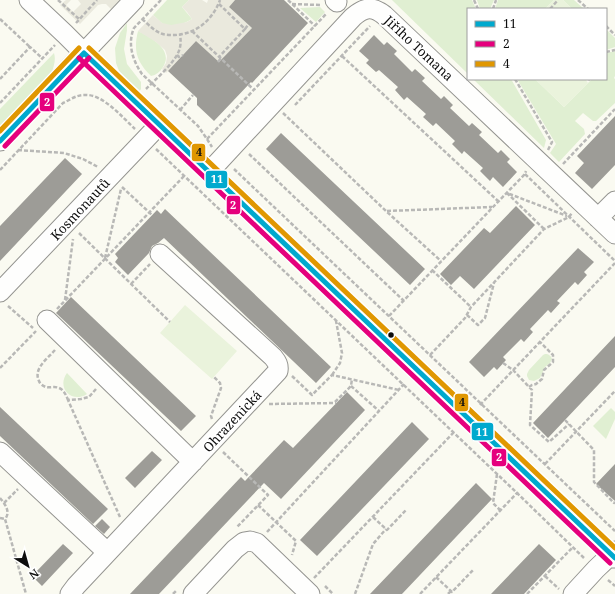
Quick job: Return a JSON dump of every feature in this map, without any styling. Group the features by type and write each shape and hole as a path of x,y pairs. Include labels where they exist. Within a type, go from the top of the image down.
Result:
{"street":[{"path":"29,0 203,167 614,555 566,592"},
{"path":"0,141 134,0"},
{"name":"Jiřího Tomana","path":"203,167 273,103 353,17 364,10 377,10 379,19 615,234"},
{"name":"Kosmonautů","path":"3,298 71,225 110,176 159,125"},
{"path":"598,218 615,201"},
{"path":"160,254 273,357 278,365"},
{"path":"47,320 193,462"},
{"name":"Ohrazenická","path":"70,594 107,552 274,376 278,371 278,365"},
{"path":"0,452 107,552"},
{"path":"193,594 236,549 244,542 250,541 257,543 313,586"}],"path":[{"path":"58,0 79,19"},
{"path":"0,103 97,0"},
{"path":"47,320 184,176 203,167 212,148 208,139 198,126 142,74 132,57 131,41 134,28 160,0"},
{"path":"142,19 158,33 171,35 180,34 198,28 209,19 220,0"},
{"path":"288,0 316,26"},
{"path":"551,8 558,0"},
{"path":"578,0 587,8"},
{"path":"219,4 245,29"},
{"path":"208,139 329,12 330,4 292,4"},
{"path":"0,19 42,58"},
{"path":"291,110 379,19"},
{"path":"218,62 220,57 248,25"},
{"path":"607,27 615,35"},
{"path":"192,31 254,90"},
{"path":"178,57 180,34"},
{"path":"0,79 30,47"},
{"path":"152,83 170,64 178,57 183,55"},
{"path":"342,56 498,201"},
{"path":"516,80 552,142 545,156"},
{"path":"0,170 63,103 84,95 94,96 103,100 136,130 133,139 146,150 155,148 587,560"},
{"path":"180,110 193,95"},
{"path":"273,103 386,211 441,261"},
{"path":"558,169 615,109"},
{"path":"254,149 249,154 404,300"},
{"path":"18,150 64,153 83,159 104,170 110,176"},
{"path":"234,170 239,165"},
{"path":"389,316 525,174 526,170"},
{"path":"237,172 615,530"},
{"path":"525,174 615,261"},
{"path":"105,259 121,187 152,215"},
{"path":"507,193 569,217"},
{"path":"507,193 544,229"},
{"path":"386,211 493,207"},
{"path":"71,225 170,322"},
{"path":"65,300 71,225"},
{"path":"131,284 160,254"},
{"path":"432,270 470,307"},
{"path":"467,315 478,325 485,318 494,283"},
{"path":"336,321 364,292"},
{"path":"0,368 36,331 3,298"},
{"path":"278,365 312,395 332,375 340,363 342,352 336,321"},
{"path":"66,338 38,370 38,378 40,384 46,387 58,388 63,391 121,518"},
{"path":"529,387 542,379 544,370 553,362 553,355 540,342"},
{"path":"503,363 532,390 530,425 549,442 569,424"},
{"path":"332,375 399,390"},
{"path":"68,400 88,397 107,377"},
{"path":"214,377 220,383 221,388 211,416 216,437 268,495 258,505 296,541 292,555 297,559"},
{"path":"264,404 335,403 351,386 352,379"},
{"path":"351,386 379,412"},
{"path":"420,594 615,391"},
{"path":"565,420 594,450 594,482 614,503 615,502"},
{"path":"497,473 493,504 500,510"},
{"path":"0,498 8,512 8,516 5,519 26,594"},
{"path":"355,594 373,544 386,528 387,530 406,510"},
{"path":"373,517 386,528"},
{"path":"0,518 5,519"},
{"path":"527,594 573,547"},
{"path":"448,594 451,591 452,592 474,569"},
{"path":"311,573 313,586"},
{"path":"545,576 566,592"},
{"path":"436,577 451,591"},
{"path":"605,577 615,586"}],"green space":[{"path":"167,0 189,0 182,7 192,19 182,24 163,24 153,15"},
{"path":"392,0 472,0 476,8 467,8 467,73"},
{"path":"477,0 494,0 490,8 480,8"},
{"path":"498,0 554,0 546,8 495,8"},
{"path":"554,0 563,0 571,8 546,8"},
{"path":"563,0 574,0 583,8 571,8"},
{"path":"320,7 325,12 316,22 300,8"},
{"path":"127,23 124,49 127,64 141,82 141,89 139,92 121,76 116,63 115,48 120,33"},
{"path":"607,30 615,38 615,47 607,50"},
{"path":"138,31 160,45 166,55 166,61 163,67 153,76 151,76 142,66 137,56 136,44"},
{"path":"615,51 615,103 596,121 593,121 583,113 575,121 584,129 585,134 559,162 550,153 556,144 518,80 536,80 564,107 591,80 607,80 607,53"},
{"path":"54,53 55,60 52,72 0,127 0,109"},
{"path":"474,80 512,80 546,140 544,148"},
{"path":"536,80 586,80 588,83 564,107"},
{"path":"185,305 237,351 212,379 160,333"},
{"path":"545,354 551,357 552,359 550,363 545,367 540,378 534,381 529,380 527,374 529,370"},
{"path":"67,373 87,394 81,397 76,397 67,393 63,384"},
{"path":"611,408 615,412 615,419 606,439 593,426"}],"shaded area":[{"path":"66,0 71,0 66,5 73,12 81,4 78,0 120,0 111,9 106,4 98,5 80,24 60,5"},
{"path":"189,0 202,0 207,3 208,0 235,0 229,7 252,28 224,57 245,88 196,41 166,73 162,69 166,63 167,56 165,50 156,42 138,31 153,15 162,23 171,25 187,22 192,19 182,7"}],"building":[{"path":"235,0 284,0 308,23 214,121 197,105 197,98 168,71 196,41 219,62 252,28 229,7"},
{"path":"374,35 384,45 387,42 397,51 394,54 412,72 415,69 425,78 422,81 441,99 444,96 453,105 450,108 469,126 472,123 482,132 479,135 498,153 501,150 510,159 507,162 517,172 503,187 493,177 490,181 480,171 483,168 464,151 462,154 452,144 455,141 436,123 433,126 423,117 426,114 407,97 404,100 395,90 398,87 379,70 376,72 366,63 369,60 359,51"},
{"path":"615,116 615,165 592,189 575,173 584,163 577,156"},
{"path":"281,133 425,269 410,285 266,149"},
{"path":"65,158 82,174 0,261 0,226"},
{"path":"516,206 535,225 474,289 460,276 451,285 440,274 484,228 490,233"},
{"path":"165,209 331,367 316,383 164,238 152,246 149,253 128,275 115,262 118,258 115,254 157,210 161,214"},
{"path":"578,248 594,262 584,272 587,275 578,285 575,282 557,301 560,303 551,313 548,310 530,329 533,332 524,342 521,339 503,357 506,360 497,370 494,367 484,377 469,362"},
{"path":"71,297 196,416 181,431 56,313"},
{"path":"615,336 615,367 548,438 533,423"},
{"path":"347,392 365,410 281,499 264,483 159,594 130,594 241,477 245,481 284,440 293,448"},
{"path":"0,407 108,509 93,524 0,436"},
{"path":"412,422 429,439 317,556 300,540"},
{"path":"152,451 162,460 135,488 125,478"},
{"path":"615,464 615,501 596,484"},
{"path":"476,483 492,499 402,594 370,594"},
{"path":"102,519 110,527 104,534 95,526"},
{"path":"63,544 73,553 42,586 32,576"},
{"path":"539,544 556,560 524,594 491,594"}],"transit line":[{"name":"4","path":"0,131 79,48"},
{"name":"4","path":"89,48 615,548"},
{"name":"11","path":"84,53 615,558"},
{"name":"11","path":"0,141 84,53"},
{"name":"2","path":"79,58 610,563"},
{"name":"2","path":"5,146 89,58"}]}
